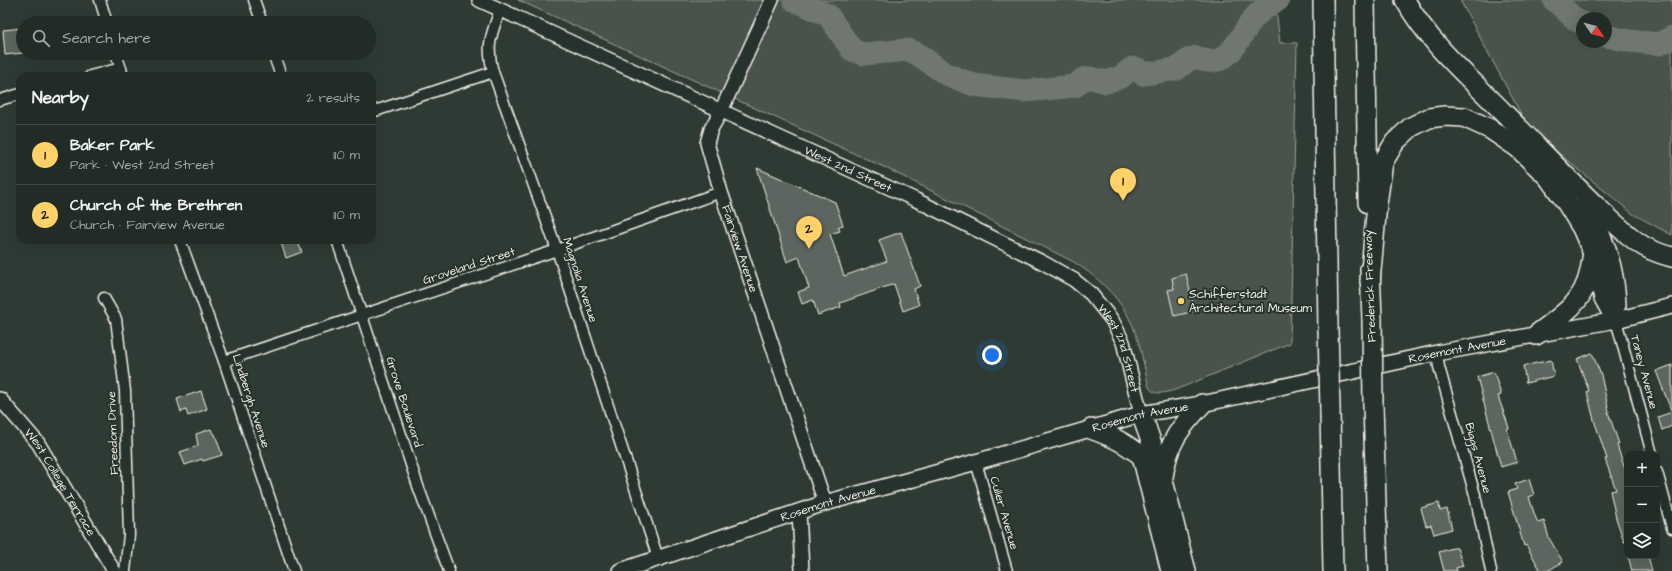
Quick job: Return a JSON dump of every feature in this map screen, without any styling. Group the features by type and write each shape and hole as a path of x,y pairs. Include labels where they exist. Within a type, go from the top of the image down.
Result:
{"highway":[{"path":"1323,0 1333,571"},
{"name":"Frederick Freeway","path":"1365,0 1370,282 1378,571"},
{"path":"1405,0 1411,11 1438,48 1505,113 1567,178 1612,221 1637,242 1659,253 1672,257"},
{"path":"1370,282 1377,204 1383,162 1394,142 1411,127 1429,118 1445,116 1464,117 1490,129 1518,148 1548,177 1582,228 1593,253 1604,298 1616,320"},
{"path":"1567,178 1602,237 1611,265 1615,290 1616,320"},
{"path":"1536,335 1575,305 1581,298 1591,273 1593,253"},
{"path":"1162,480 1166,456 1176,435 1202,404"},
{"path":"1141,414 1139,442 1171,571"},
{"path":"1141,414 1149,434 1186,571"},
{"path":"1091,429 1117,438 1128,444 1143,456"},
{"path":"1322,571 1331,514"}],"main road":[{"name":"Rosemont Avenue","path":"620,571 825,502 976,462 1141,414 1202,404 1437,353 1616,320 1672,306"}],"street":[{"path":"100,0 105,16"},
{"path":"254,0 260,16"},
{"name":"West 2nd Street","path":"479,0 916,200 1035,258 1074,280 1091,294 1105,310 1119,333 1123,342 1141,414"},
{"name":"Fairview Avenue","path":"770,6 721,111 710,129 707,143 721,192 825,502"},
{"name":"Magnolia Avenue","path":"500,10 489,44 489,54 493,72 557,250 658,558"},
{"path":"118,60 122,72"},
{"path":"275,60 280,72"},
{"path":"376,111 493,72"},
{"path":"0,100 16,95"},
{"name":"Groveland Street","path":"224,361 557,250 721,192"},
{"name":"Lindbergh Avenue","path":"181,244 224,361 294,571"},
{"name":"Grove Boulevard","path":"338,244 418,486 449,571"},
{"name":"Freedom Drive","path":"104,298 116,319 126,391 129,534 125,571"},
{"name":"Taney Avenue","path":"1616,320 1651,451"},
{"name":"Biggs Avenue","path":"1437,353 1439,367 1475,495 1491,571"},
{"name":"West College Terrace","path":"0,399 38,443 114,571"},
{"name":"Culler Avenue","path":"976,462 1007,571"},
{"path":"1660,483 1672,528"},
{"path":"799,511 802,571"}],"shaded area":[{"path":"518,0 1275,0 1280,43 1297,43 1290,343 1175,390 1164,393 1154,392 1149,387 1136,333 1123,308 1104,285 1072,261 886,168"},
{"path":"1460,0 1672,0 1672,235 1633,214 1529,129"}],"building":[{"path":"16,29 16,54 5,55 3,30"},
{"path":"757,168 835,202 843,225 838,227 840,231 830,234 844,276 887,261 879,240 901,232 920,286 914,289 919,305 903,311 894,284 840,303 841,307 818,315 813,300 802,304 798,292 809,288 799,257 787,262"},
{"path":"281,244 299,244 302,252 286,258"},
{"name":"Schifferstadt Architectural Museum","path":"1186,274 1195,311 1174,316 1168,290 1174,289 1172,278"},
{"path":"1592,353 1601,375 1608,412 1619,444 1617,445 1624,466 1624,542 1616,518 1610,491 1616,490 1594,420 1587,392 1589,391 1577,359"},
{"path":"1551,360 1554,376 1526,383 1523,366"},
{"path":"1672,365 1672,410 1671,410 1656,371"},
{"path":"1494,372 1501,395 1498,396 1509,428 1507,429 1517,462 1501,467 1477,377"},
{"path":"201,391 207,409 188,416 186,410 181,412 177,399"},
{"path":"1672,412 1672,426 1662,430 1658,417"},
{"path":"211,429 213,434 215,434 222,455 203,461 202,459 185,465 180,452 198,446 196,434"},
{"path":"1529,479 1534,495 1529,497 1535,516 1538,523 1544,521 1549,538 1563,562 1547,571 1541,571 1526,545 1524,546 1508,492 1517,489 1515,484"},
{"path":"1439,503 1440,511 1447,509 1452,529 1434,534 1431,525 1426,526 1421,508"},
{"path":"1457,548 1463,566 1456,568 1457,571 1444,571 1439,552"},
{"path":"1629,559 1649,559 1652,571 1632,571"}],"waterway":[{"path":"794,0 828,15 852,50 863,54 908,50 916,53 946,74 974,85 1025,91 1075,86 1083,79 1091,78 1106,82 1121,77 1132,68 1138,69 1143,74 1177,69 1188,60 1196,57 1207,61 1216,61 1223,58 1230,52 1258,13 1278,0"},
{"path":"1554,0 1576,20"},
{"path":"1612,37 1629,41 1660,44 1672,37"}],"place":[{"name":"Baker Park","path":"1123,201"},
{"name":"Church of the Brethren","path":"809,249"},
{"name":"Schifferstadt Architectural Museum","path":"1181,301"}]}
